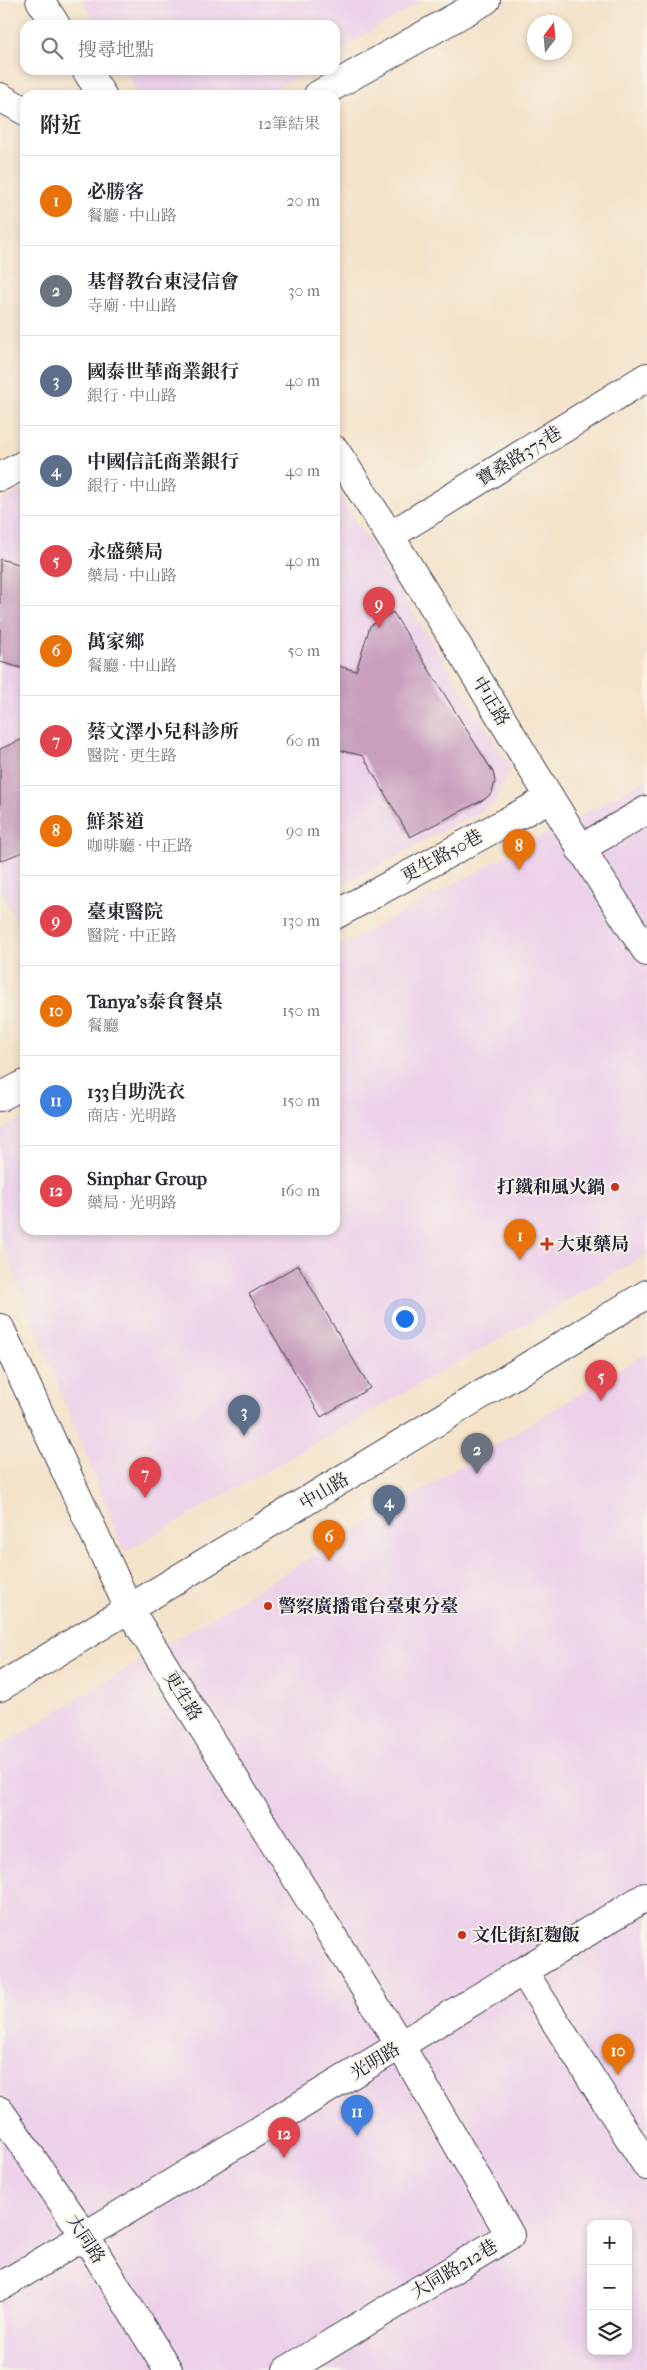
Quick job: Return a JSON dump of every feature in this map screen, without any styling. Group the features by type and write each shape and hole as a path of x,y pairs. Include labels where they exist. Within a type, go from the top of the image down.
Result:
{"street":[{"path":"40,0 53,20"},
{"path":"327,90 424,33 486,0"},
{"path":"89,75 99,90"},
{"path":"0,98 20,108"},
{"name":"寶桑路375巷","path":"391,535 647,377"},
{"name":"中正路","path":"340,458 391,535 580,849 647,952"},
{"path":"0,477 20,467"},
{"name":"更生路50巷","path":"340,912 550,798"},
{"path":"580,849 647,810"},
{"path":"0,1097 20,1087"},
{"name":"中山路","path":"0,1687 647,1294"},
{"name":"更生路","path":"0,1328 129,1609 400,2046"},
{"name":"光明路","path":"0,2287 647,1896"},
{"path":"522,1971 647,2166"},
{"name":"大同路212巷","path":"287,2370 510,2235 400,2046"},
{"name":"大同路","path":"0,2111 85,2236 168,2370"}],"shaded area":[{"path":"82,0 423,0 340,50 340,20 94,20"},
{"path":"127,75 299,75 274,90 136,90"},
{"path":"20,492 20,929 0,888 0,502"},
{"path":"340,497 511,767 494,804 340,885"},
{"path":"647,779 647,1255 124,1552 0,1239 0,1131 20,1120 20,1235 340,1235 340,946"},
{"path":"647,1353 647,2370 0,2370 0,1746"}],"building":[{"path":"0,559 20,565 20,668 0,662"},
{"path":"393,612 493,772 495,781 492,793 485,799 410,837 363,756 340,750 340,666 356,671 370,626"},
{"path":"20,740 20,853 0,861 0,749"},
{"path":"298,1265 370,1388 321,1417 249,1294"}],"place":[{"name":"臺東醫院","path":"379,628"},
{"name":"鮮茶道","path":"519,870"},
{"name":"打鐵和風火鍋","path":"615,1187"},
{"name":"大東藥局","path":"547,1244"},
{"name":"必勝客","path":"520,1260"},
{"name":"永盛藥局","path":"601,1401"},
{"name":"國泰世華商業銀行","path":"244,1436"},
{"name":"基督教台東浸信會","path":"477,1474"},
{"name":"蔡文澤小兒科診所","path":"145,1498"},
{"name":"中國信託商業銀行","path":"389,1526"},
{"name":"萬家鄉","path":"329,1561"},
{"name":"警察廣播電台臺東分臺","path":"268,1606"},
{"name":"文化街紅麴飯","path":"462,1935"},
{"name":"Tanya's泰食餐桌","path":"618,2075"},
{"name":"133自助洗衣","path":"357,2136"},
{"name":"Sinphar Group","path":"284,2158"}]}
